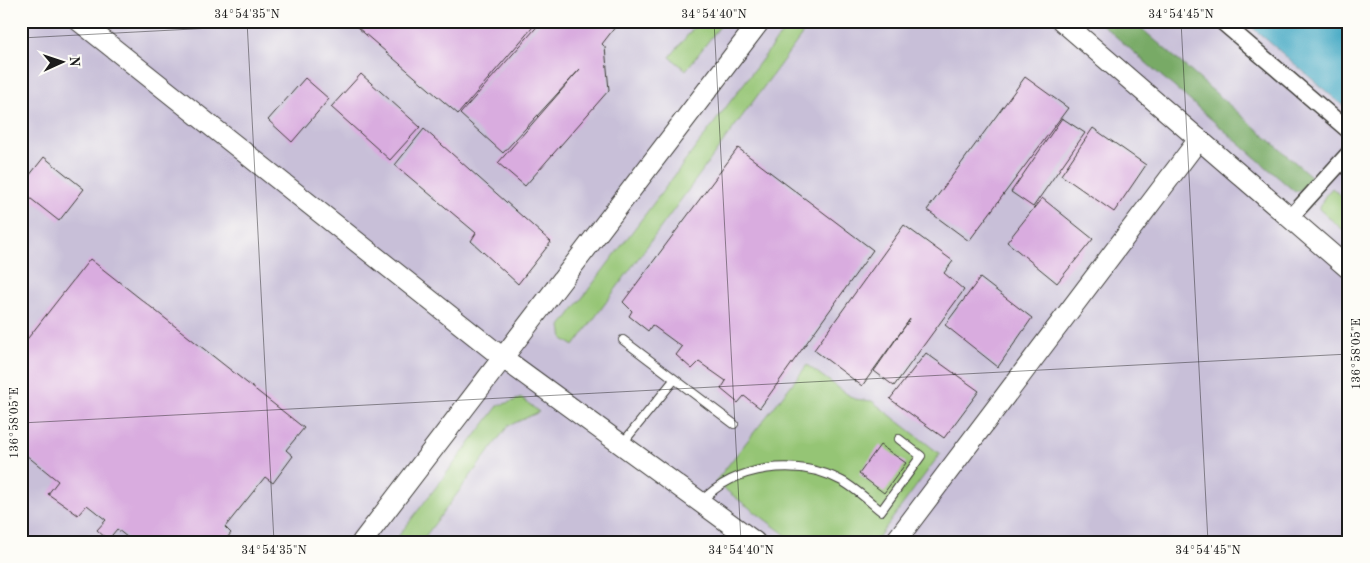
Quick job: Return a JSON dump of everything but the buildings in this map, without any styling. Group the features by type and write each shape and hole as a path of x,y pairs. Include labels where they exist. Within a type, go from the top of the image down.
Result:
{"street":[{"path":"79,21 503,358 755,542"},
{"path":"362,542 760,21"},
{"path":"1062,21 1349,269"},
{"path":"1221,21 1349,132"},
{"path":"895,542 1199,139"},
{"path":"1290,218 1349,153"}],"lane":[{"path":"623,340 734,424"},
{"path":"621,445 674,380"},
{"path":"701,502 714,489 734,477 780,467 800,468 819,472 842,481 882,511 921,456 899,439"}],"shaded area":[{"path":"21,21 1245,21 1349,111 1349,542 21,542"}],"green space":[{"path":"699,21 724,21 686,70 670,57"},
{"path":"791,21 812,21 574,346 563,339 561,326"},
{"path":"1098,21 1133,21 1312,177 1307,187 1295,192"},
{"path":"1332,188 1349,203 1349,235 1319,209 1325,196"},
{"path":"807,365 854,399 872,401 940,454 875,542 795,542 715,482"},
{"path":"522,398 539,412 508,426 421,542 394,542 498,406"}],"water":[{"path":"1245,21 1349,21 1349,111"}]}
